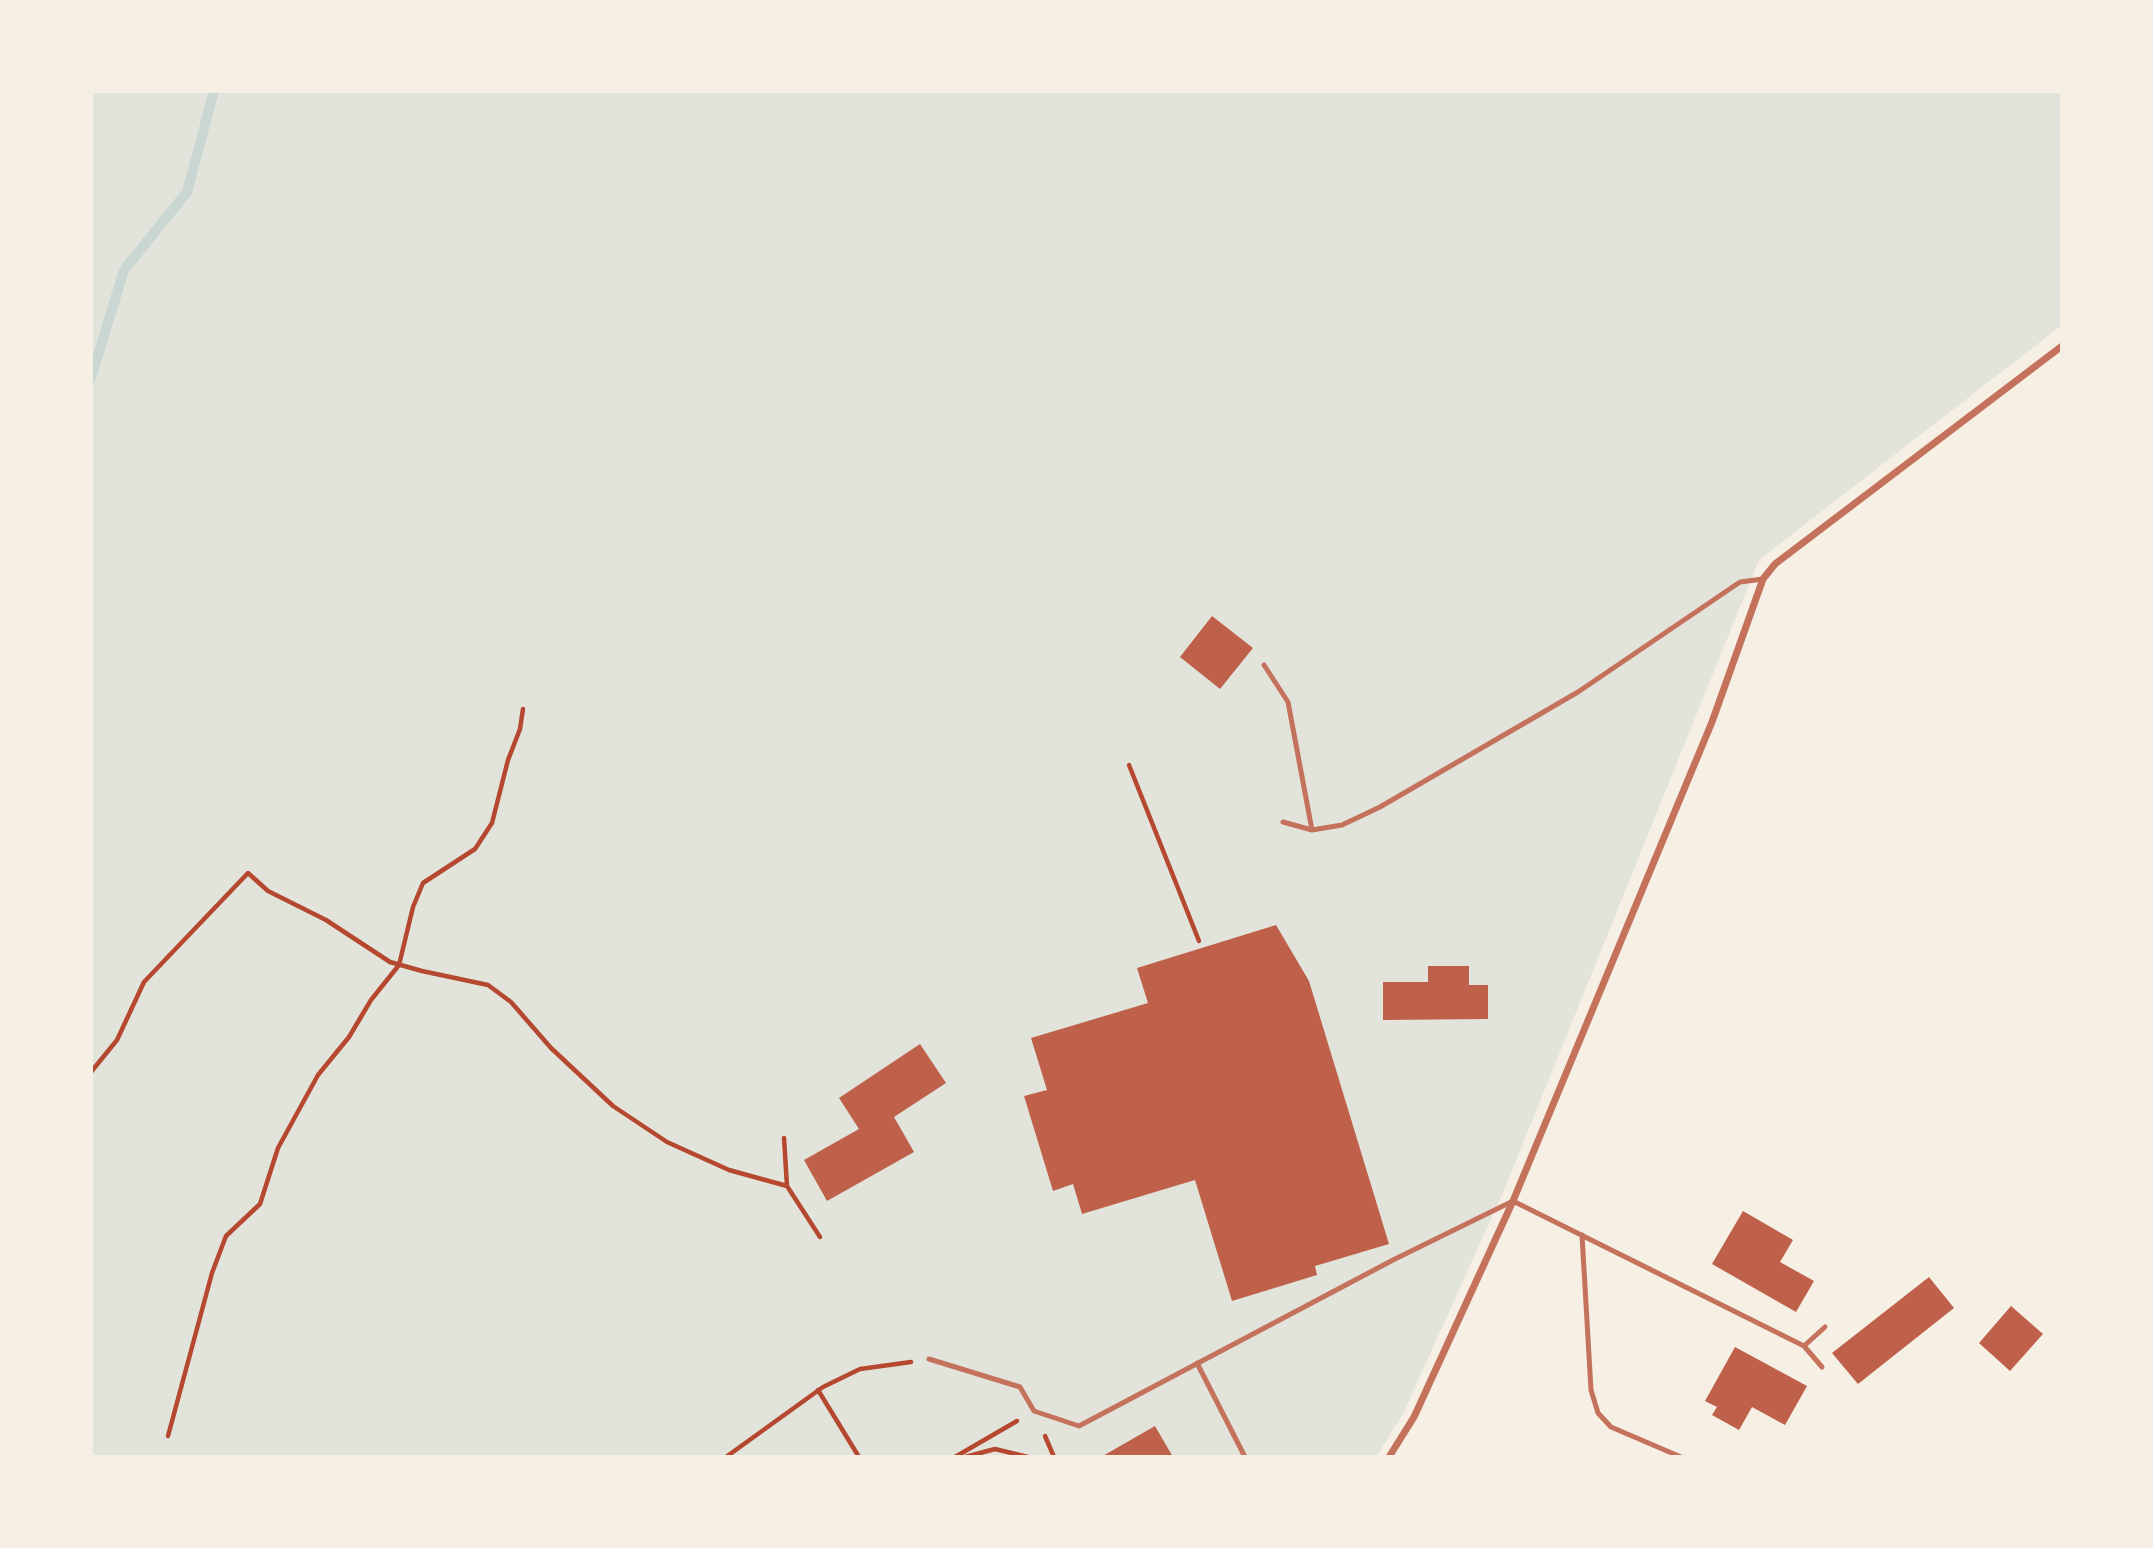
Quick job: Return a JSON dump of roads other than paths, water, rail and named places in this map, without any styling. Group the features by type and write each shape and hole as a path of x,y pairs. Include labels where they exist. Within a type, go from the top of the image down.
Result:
{"street":[{"path":"1389,1457 1414,1417 1513,1201 1712,722 1763,579 1775,564 2062,346"}],"lane":[{"path":"1283,822 1312,830 1342,825 1421,785 1578,692 1740,582 1763,579"},
{"path":"1264,665 1288,702 1312,830"},
{"path":"929,1359 1020,1387 1034,1411 1079,1426 1393,1259 1513,1201 1804,1346 1822,1367"},
{"path":"1582,1235 1591,1390 1598,1413 1611,1427 1681,1457"},
{"path":"1804,1346 1825,1326"},
{"path":"1197,1363 1245,1457"}],"waterway":[{"path":"91,378 124,270 187,192 214,91"}]}
